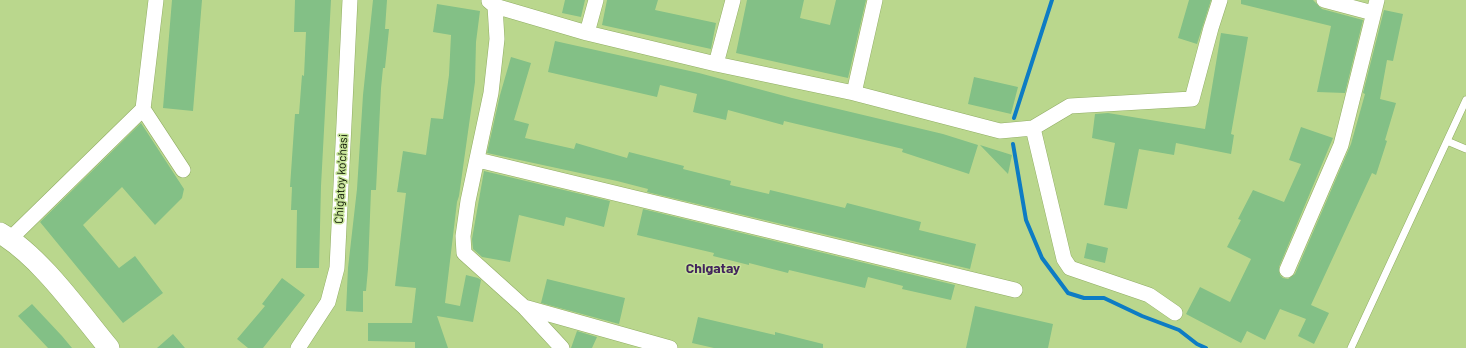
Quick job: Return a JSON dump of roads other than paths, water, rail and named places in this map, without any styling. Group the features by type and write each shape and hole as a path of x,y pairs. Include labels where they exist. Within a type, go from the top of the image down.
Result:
{"main road":[{"path":"5,236 42,268 110,348"}],"street":[{"path":"156,0 143,109 183,170"},
{"name":"Chig'atoy ko'chasi","path":"298,348 328,302 337,268 350,0"},
{"path":"587,32 596,0"},
{"path":"716,64 732,0"},
{"path":"854,93 876,0"},
{"path":"562,348 524,307 464,253 463,236 468,201 478,160 491,93 498,39 491,3 587,32 716,64 854,93 1000,131 1033,128 1070,106 1192,99 1220,0"},
{"path":"1286,270 1341,145 1375,7 1324,0"},
{"path":"5,236 143,109"},
{"path":"1033,128 1064,259 1070,268 1149,295 1174,313"},
{"path":"478,160 1015,290"},
{"path":"524,307 670,348"}],"lane":[{"path":"1351,348 1466,100"},
{"path":"1447,140 1466,149"}],"waterway":[{"path":"1014,118 1052,0"},
{"path":"1013,144 1026,220 1042,258 1068,293 1084,298 1104,298 1142,316 1179,330 1197,344 1206,348"}],"district":[{"name":"Chigatay","path":"713,268"}]}
